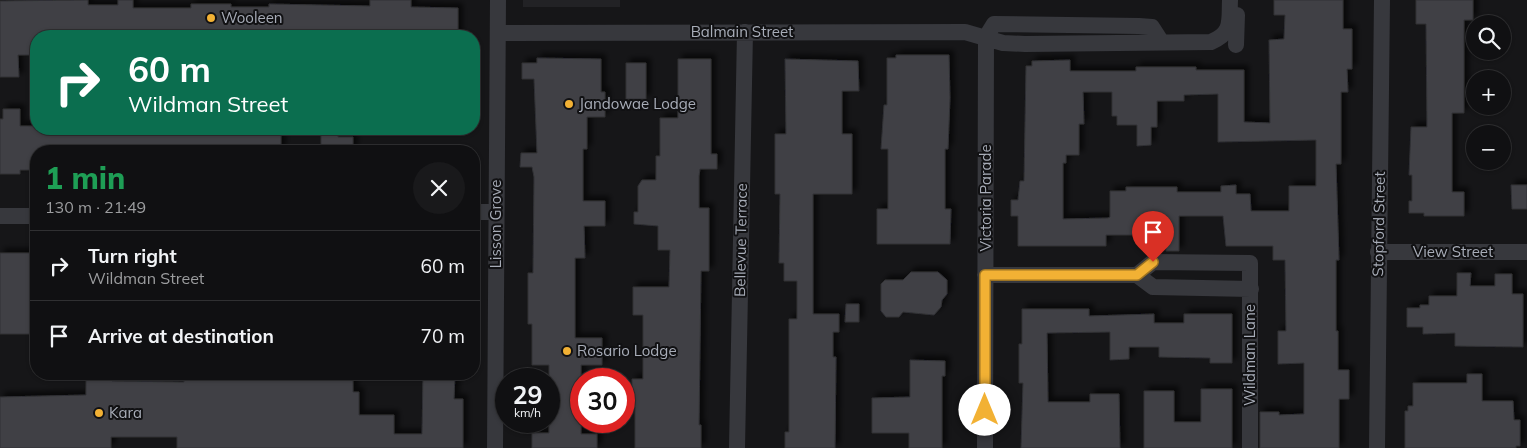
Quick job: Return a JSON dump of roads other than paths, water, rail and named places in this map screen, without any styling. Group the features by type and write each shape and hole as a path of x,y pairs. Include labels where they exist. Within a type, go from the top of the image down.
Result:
{"street":[{"name":"Lisson Grove","path":"495,448 498,0"},
{"path":"1229,41 1230,0"},
{"path":"1229,41 1237,0"},
{"name":"Stopford Street","path":"1377,448 1382,0"},
{"name":"Bellevue Terrace","path":"737,448 745,32"},
{"name":"Balmain Street","path":"498,33 965,32 1003,43 1025,44 1229,41"},
{"name":"Victoria Parade","path":"985,448 986,38"},
{"path":"480,212 496,212"},
{"path":"0,216 30,216"},
{"name":"View Street","path":"1378,252 1527,252"},
{"name":"Wildman Lane","path":"1137,275 1153,262 1250,263 1250,448"},
{"path":"985,275 1137,275 1153,287 1250,289"}],"place":[{"name":"Wooleen","path":"211,18"},
{"name":"Jandowae Lodge","path":"569,104"},
{"name":"Rosario Lodge","path":"567,351"},
{"name":"Kara","path":"99,413"}]}
